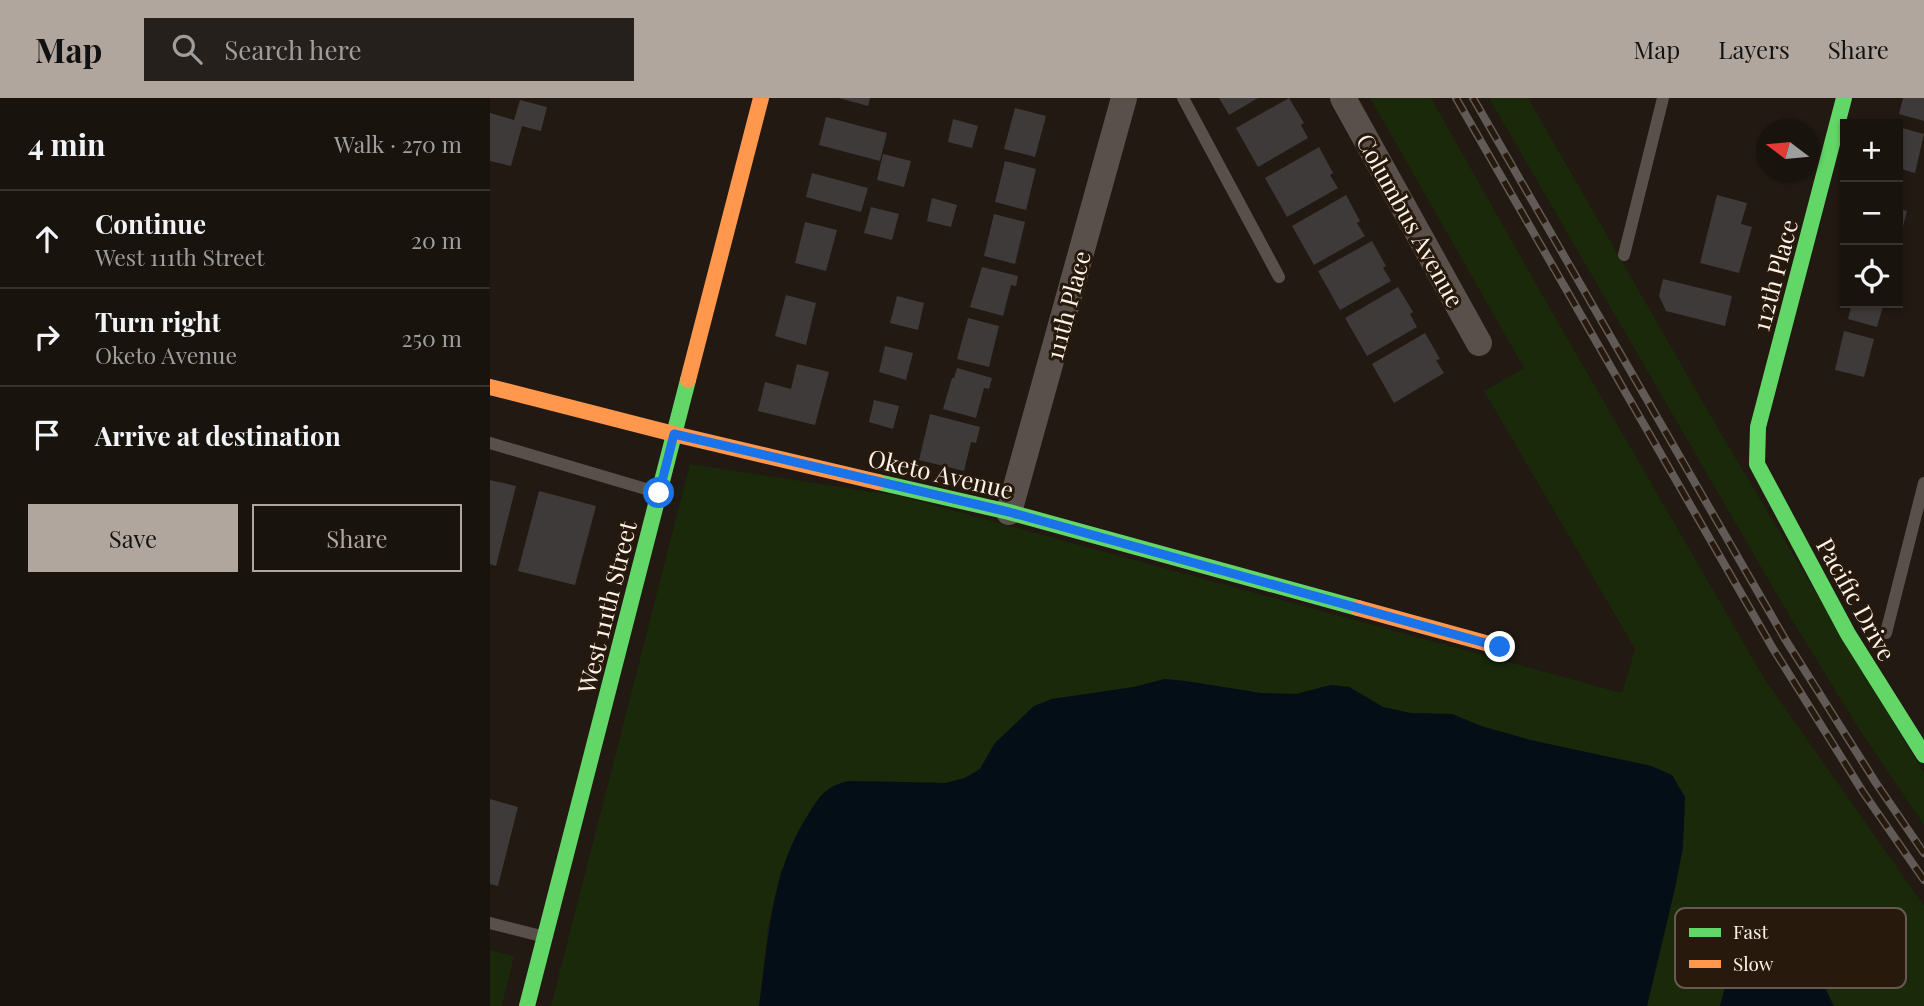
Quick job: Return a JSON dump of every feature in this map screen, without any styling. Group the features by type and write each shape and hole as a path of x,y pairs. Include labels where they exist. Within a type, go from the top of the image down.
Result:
{"street":[{"name":"West 111th Street","path":"527,1006 761,98"},
{"name":"111th Place","path":"1009,512 1124,98"},
{"name":"Columbus Avenue","path":"1343,98 1479,342"},
{"name":"112th Place","path":"1756,464 1758,426 1844,98"},
{"name":"Oketo Avenue","path":"490,387 674,434 1009,512 1500,647"},
{"name":"Pacific Drive","path":"1756,464 1848,634 1923,754"}],"lane":[{"path":"1183,98 1279,277"},
{"path":"1624,255 1663,98"},
{"path":"490,443 659,493"},
{"path":"1886,633 1924,483"},
{"path":"490,923 545,937"}],"green space":[{"path":"1370,98 1431,98 1764,678 1924,906 1924,1006 1834,1006 1825,988 1906,988 1906,908 1675,908 1675,988 1725,988 1720,1006 1647,1006 1683,847 1672,775 1651,766 1530,740 1481,726 1452,714 1410,713 1383,707 1349,687 1331,685 1296,694 1261,693 1165,679 1134,687 1052,699 995,743 980,769 965,778 946,783 868,781 781,870 768,927 759,1006 551,1006 690,464 900,496 1622,693 1635,649 1484,391 1524,368"},
{"path":"1489,98 1528,98 1723,437 1924,773 1924,825 1859,729 1786,610"},
{"path":"490,950 514,956 502,1006 490,1006"}],"shaded area":[{"path":"1165,679 1261,693 1296,694 1331,685 1349,687 1383,707 1410,713 1452,714 1481,726 1530,740 1651,766 1672,775 1685,797 1683,847 1647,1006 759,1006 773,909 785,863 806,818 828,790 849,781 946,783 965,778 980,769 995,743 1034,706 1052,699 1134,687"},
{"path":"1725,988 1826,988 1834,1006 1720,1006"}],"building":[{"path":"839,98 870,98 868,106"},
{"path":"1219,98 1258,98 1229,115"},
{"path":"1289,98 1304,123 1301,125 1308,138 1258,167 1236,128"},
{"path":"1903,98 1924,98 1924,121 1899,114"},
{"path":"520,100 547,107 541,131 522,126 511,166 490,161 490,113 514,120"},
{"path":"1015,108 1046,116 1035,157 1004,149"},
{"path":"826,117 887,133 880,161 819,145"},
{"path":"953,119 978,126 972,148 948,142"},
{"path":"1903,128 1924,134 1915,173 1903,169"},
{"path":"1319,147 1338,188 1287,217 1265,178"},
{"path":"883,154 911,161 904,187 877,180"},
{"path":"1005,161 1036,169 1026,210 995,202"},
{"path":"812,173 868,188 861,212 806,197"},
{"path":"1346,195 1365,236 1314,265 1292,226"},
{"path":"1717,195 1747,203 1741,224 1752,227 1739,273 1700,263"},
{"path":"932,198 957,205 951,227 927,221"},
{"path":"871,207 899,214 892,240 864,233"},
{"path":"1903,210 1907,211 1903,226"},
{"path":"994,214 1025,222 1015,264 984,256"},
{"path":"805,222 837,230 826,271 795,263"},
{"path":"1372,241 1391,281 1340,310 1318,271"},
{"path":"982,267 1018,276 1016,286 1011,285 1003,316 970,307"},
{"path":"1663,279 1732,296 1725,326 1666,311 1659,296"},
{"path":"1398,287 1413,312 1410,314 1417,327 1367,356 1345,318"},
{"path":"786,295 816,303 806,345 775,336"},
{"path":"897,296 924,303 918,330 890,323"},
{"path":"1851,308 1883,308 1877,327 1848,319"},
{"path":"968,318 999,326 989,367 957,359"},
{"path":"1844,331 1874,339 1864,377 1835,370"},
{"path":"1425,333 1440,359 1436,360 1444,373 1394,403 1372,364"},
{"path":"885,346 913,353 906,380 879,372"},
{"path":"797,364 829,372 815,425 758,411 765,382 791,389"},
{"path":"957,368 992,378 989,389 984,388 976,418 943,409"},
{"path":"874,400 899,406 893,429 869,422"},
{"path":"930,414 980,427 976,443 971,442 964,471 919,460"},
{"path":"490,480 516,486 496,566 490,564"},
{"path":"539,491 596,506 575,585 518,571"},
{"path":"490,799 518,807 498,886 490,884"}],"railway":[{"path":"1456,98 1772,647 1863,792 1924,880"},
{"path":"1473,98 1785,639 1876,783 1924,853"}],"traffic: fast":[{"path":"1844,98 1758,427 1757,464 1848,634 1924,755"},
{"path":"527,1006 688,380"},
{"path":"878,482 1009,512 1358,608"}],"traffic: slow":[{"path":"688,380 761,98"},
{"path":"490,387 878,482"},
{"path":"1358,608 1500,647"}],"route":[{"path":"659,493 674,434 1009,512 1500,647"}]}
